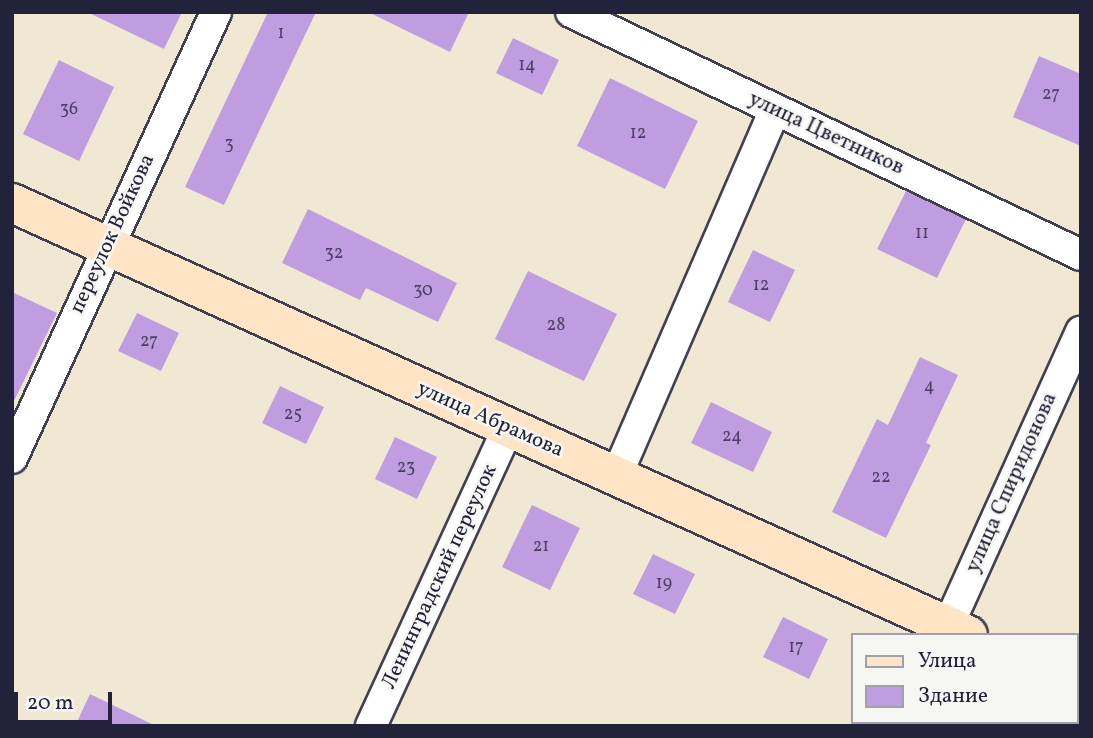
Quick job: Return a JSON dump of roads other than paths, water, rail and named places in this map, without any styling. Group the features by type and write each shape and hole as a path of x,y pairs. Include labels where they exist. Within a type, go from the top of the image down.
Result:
{"street":[{"name":"переулок Войкова","path":"12,458 216,12"},
{"name":"улица Цветников","path":"571,12 1081,255"},
{"path":"616,477 775,110"},
{"name":"улица Абрамова","path":"12,203 953,632"},
{"name":"улица Спиридонова","path":"953,632 1081,331"},
{"name":"Ленинградский переулок","path":"371,726 508,428"}]}
